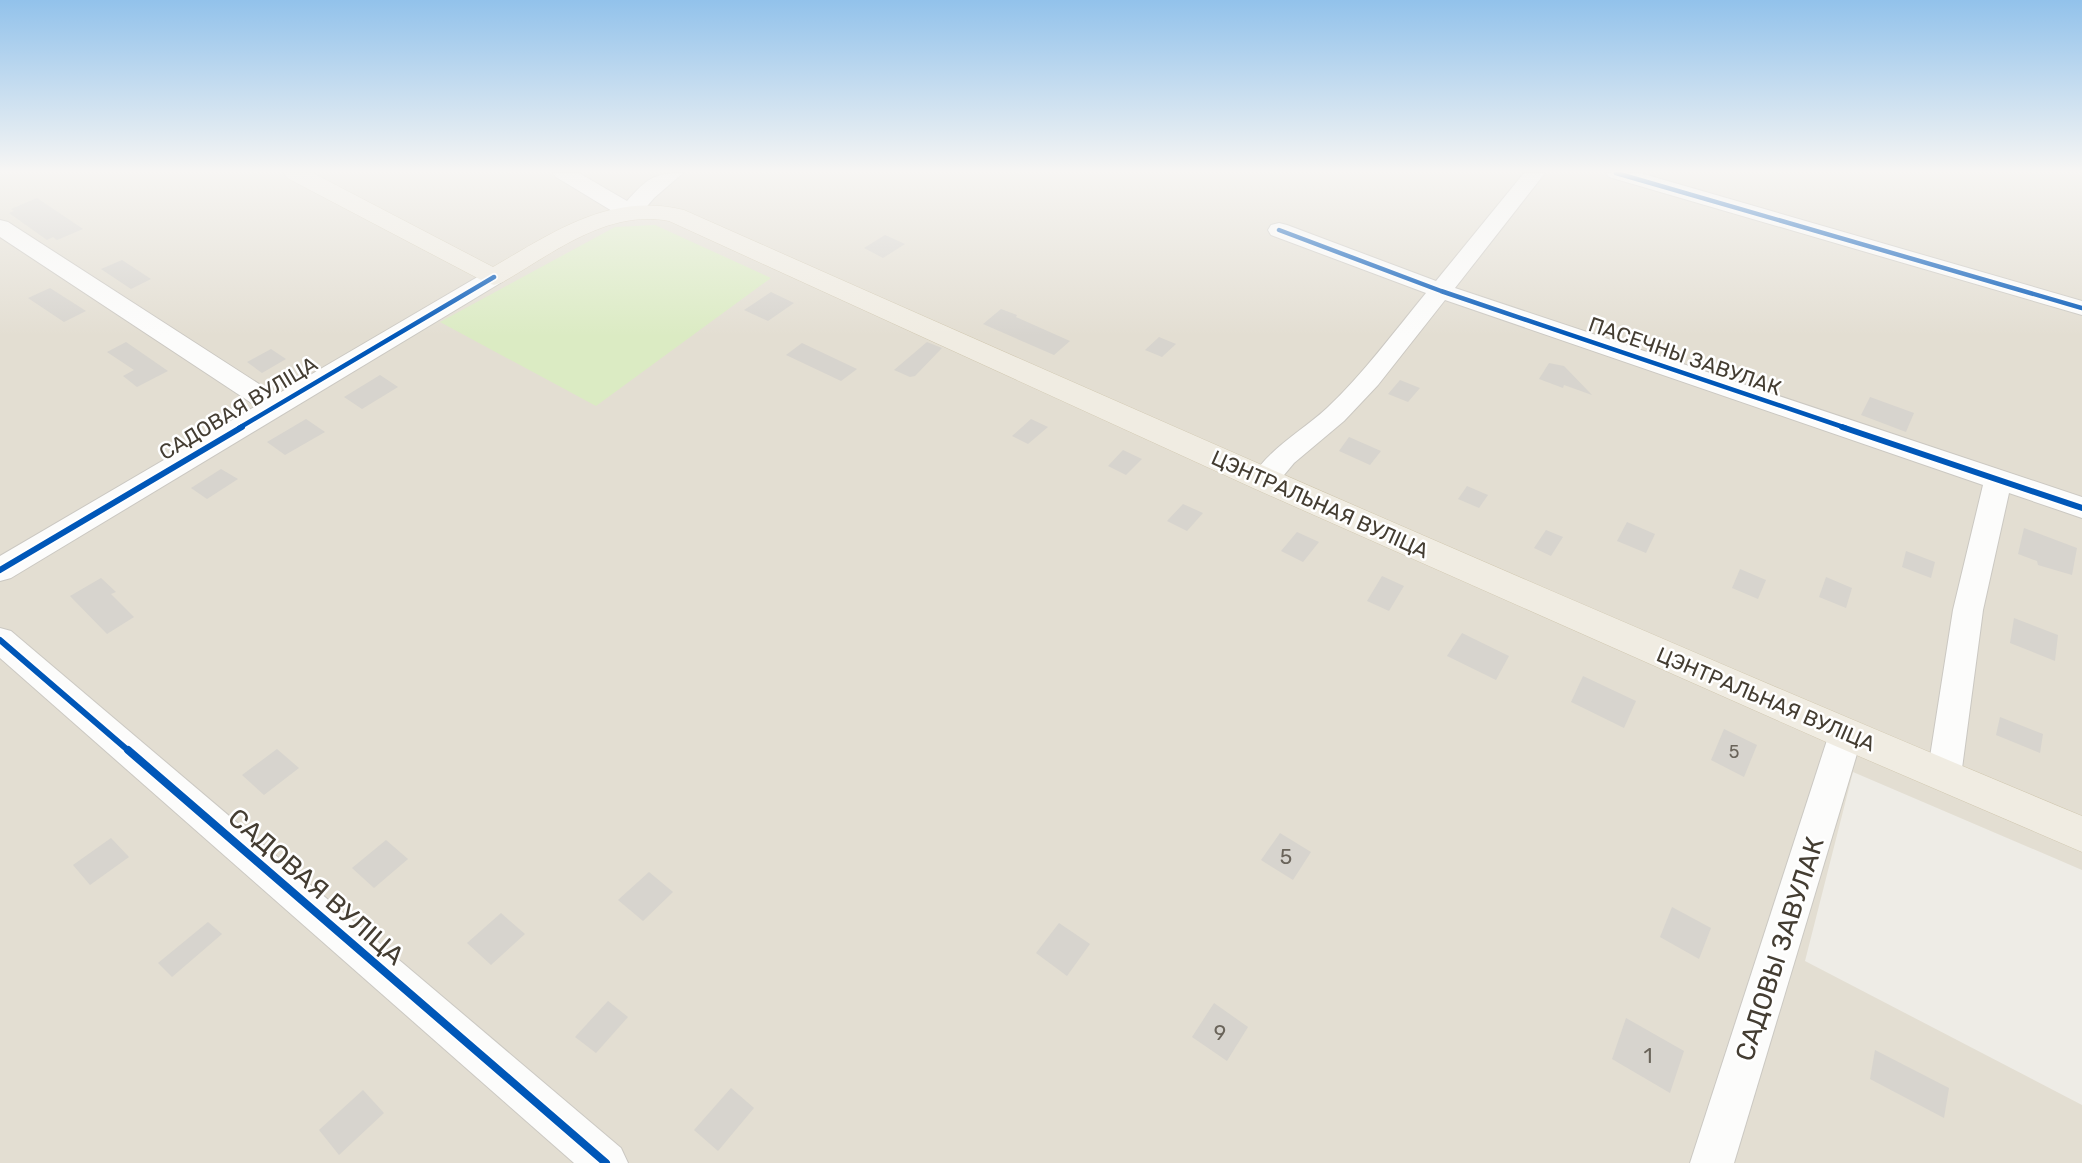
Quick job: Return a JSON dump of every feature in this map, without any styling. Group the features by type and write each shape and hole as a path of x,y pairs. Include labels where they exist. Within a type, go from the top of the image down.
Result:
{"main road":[{"path":"399,227 495,277"},
{"name":"ЦЭНТРАЛЬНАЯ ВУЛІЦА","path":"495,277 585,227"},
{"name":"ЦЭНТРАЛЬНАЯ ВУЛІЦА","path":"703,227 1264,480 1846,734 2082,834"}],"street":[{"path":"0,227 274,406"},
{"path":"1264,480 1284,456 1335,415 1369,379 1491,227"},
{"path":"1803,227 2082,308"},
{"name":"ПАСЕЧНЫ ЗАВУЛАК","path":"1279,230 1441,291 2082,508"},
{"name":"САДОВАЯ ВУЛІЦА","path":"0,570 495,277"},
{"path":"1944,776 1968,610 1998,478"},
{"name":"САДОВАЯ ВУЛІЦА","path":"0,640 606,1163"},
{"name":"САДОВЫ ЗАВУЛАК","path":"1712,1163 1846,734"}],"shaded area":[{"path":"0,227 2082,227 2082,870 1853,772 1805,961 2082,1105 2082,1163 0,1163"}],"green space":[{"path":"614,227 660,227 771,278 596,406 440,322"}],"building":[{"path":"29,227 83,229 57,240 53,237 47,240"},
{"path":"885,235 905,244 883,258 864,248"},
{"path":"122,260 151,279 131,289 101,269"},
{"path":"50,288 86,311 64,322 28,298"},
{"path":"771,292 794,303 768,321 744,310"},
{"path":"1001,309 1070,341 1054,355 983,324"},
{"path":"1159,337 1176,344 1162,357 1145,350"},
{"path":"126,342 168,371 137,387 123,376 134,370 107,352"},
{"path":"927,342 942,348 915,376 910,377 894,370"},
{"path":"802,343 857,369 841,381 786,355"},
{"path":"271,349 286,359 262,373 247,362"},
{"path":"1549,363 1564,366 1592,395 1539,379"},
{"path":"380,375 398,387 362,409 344,397"},
{"path":"1400,380 1420,388 1408,402 1388,394"},
{"path":"1870,397 1914,413 1906,432 1861,415"},
{"path":"306,419 325,432 285,455 267,442"},
{"path":"1031,419 1048,427 1028,444 1012,436"},
{"path":"1349,437 1381,451 1370,465 1339,451"},
{"path":"1123,450 1142,459 1126,475 1108,466"},
{"path":"221,469 238,479 207,499 191,488"},
{"path":"1467,486 1488,495 1479,508 1458,499"},
{"path":"1183,504 1203,513 1187,531 1167,521"},
{"path":"1627,522 1655,534 1646,553 1617,541"},
{"path":"2024,528 2077,548 2072,575 2038,565 2037,561 2018,554"},
{"path":"1546,530 1563,537 1551,556 1534,548"},
{"path":"1297,532 1319,542 1303,562 1281,551"},
{"path":"1906,551 1935,562 1931,578 1902,567"},
{"path":"1740,569 1766,580 1758,599 1732,588"},
{"path":"1382,576 1404,586 1389,611 1367,601"},
{"path":"1826,577 1852,588 1846,608 1819,597"},
{"path":"101,578 116,592 111,594 134,617 107,634 70,596"},
{"path":"2014,618 2058,635 2055,661 2010,643"},
{"path":"1462,633 1509,656 1496,680 1447,656"},
{"path":"1583,676 1636,701 1624,728 1571,702"},
{"path":"2000,717 2043,734 2040,753 1996,735"},
{"path":"1724,729 1757,745 1744,777 1711,760"},
{"path":"277,749 299,768 264,795 242,775"},
{"path":"1280,833 1311,852 1293,880 1261,860"},
{"path":"111,838 129,857 90,885 73,865"},
{"path":"386,840 408,859 374,888 352,868"},
{"path":"649,872 673,892 643,921 618,900"},
{"path":"1672,907 1711,928 1699,959 1660,937"},
{"path":"501,913 525,934 491,965 467,943"},
{"path":"208,922 222,934 172,977 158,963"},
{"path":"1059,923 1090,944 1067,976 1036,953"},
{"path":"608,1001 628,1017 596,1053 575,1037"},
{"path":"1214,1003 1248,1027 1227,1061 1192,1037"},
{"path":"1626,1018 1684,1051 1670,1093 1612,1059"},
{"path":"1875,1050 1949,1088 1944,1118 1870,1079"},
{"path":"731,1088 754,1108 718,1151 694,1130"},
{"path":"363,1090 384,1113 339,1155 319,1130"}],"cycle path":[{"path":"1803,227 2082,308"},
{"path":"1279,230 1441,291 2082,508"},
{"path":"0,570 494,277"},
{"path":"0,640 606,1163"}]}
